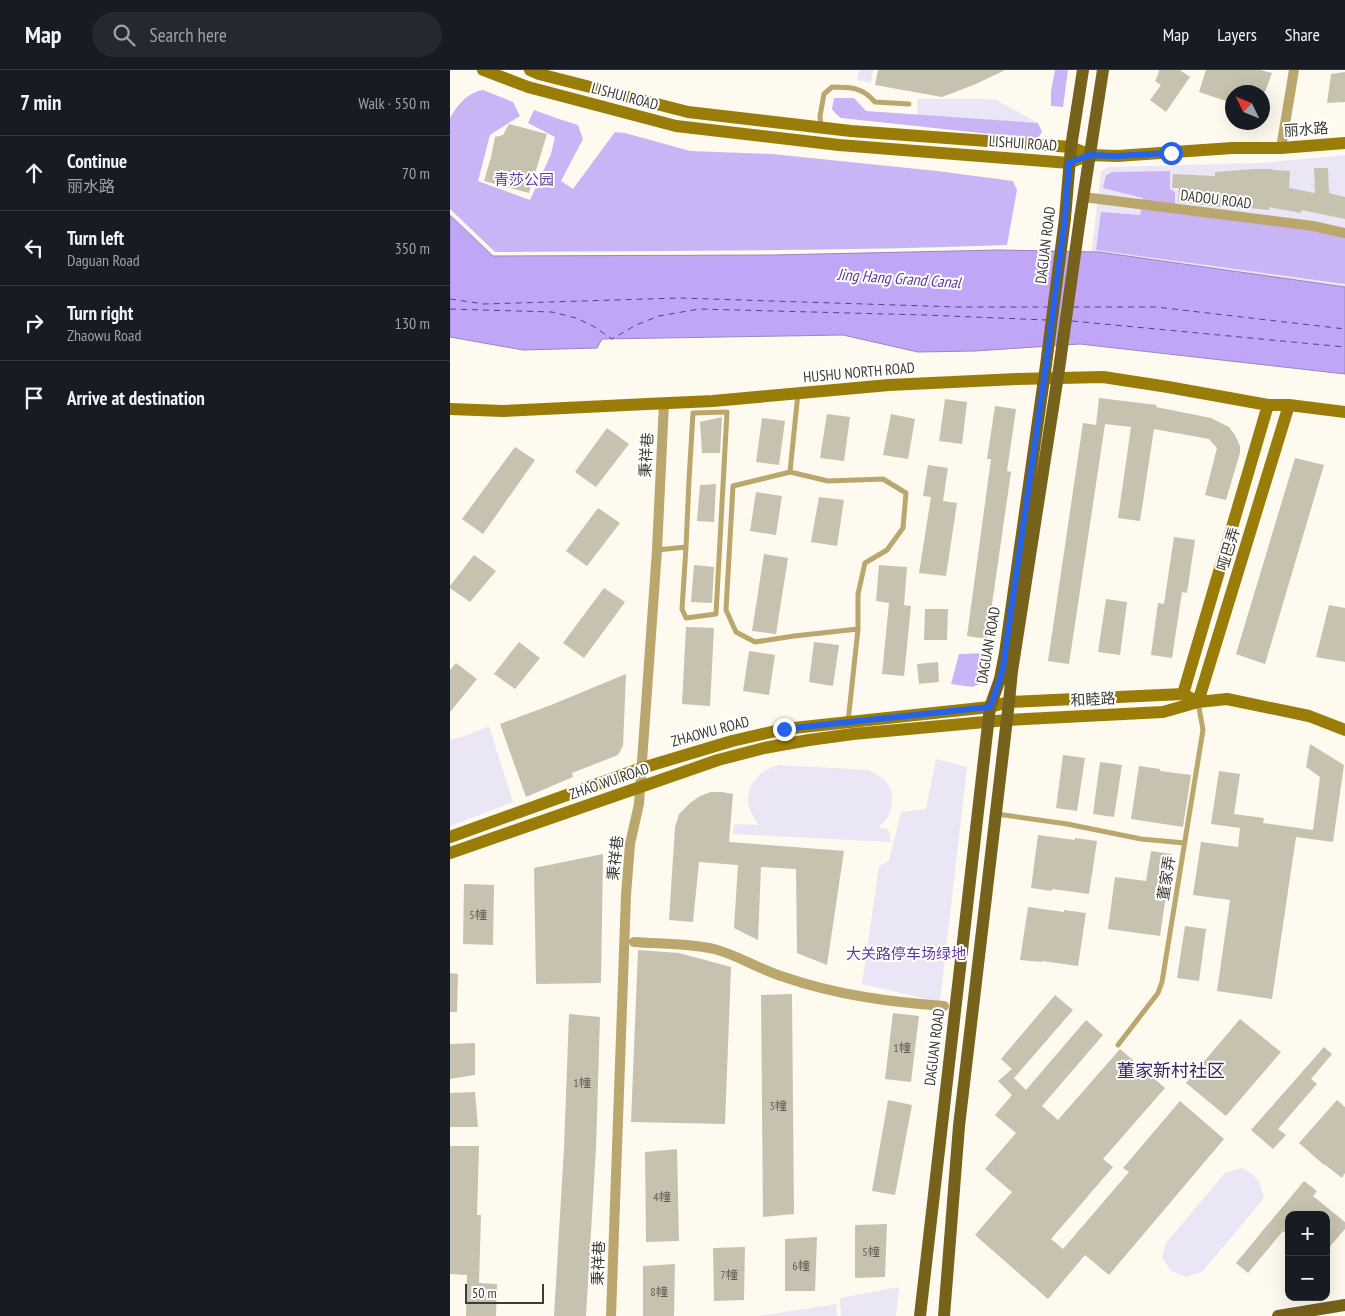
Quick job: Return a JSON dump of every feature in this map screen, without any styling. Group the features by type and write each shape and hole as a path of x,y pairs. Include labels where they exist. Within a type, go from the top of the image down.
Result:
{"main road":[{"name":"LISHUI ROAD","path":"483,70 528,87 676,126 839,145 1069,163 1090,155"},
{"name":"LISHUI ROAD","path":"530,70 688,112 870,133 1071,147 1090,155"},
{"name":"DAGUAN ROAD","path":"944,1316 959,1126 1009,702 1012,671 1010,653 1065,218 1071,147 1083,70"},
{"name":"DAGUAN ROAD","path":"920,1316 990,707 1010,653 1059,369 1103,70"},
{"name":"丽水路","path":"1090,155 1117,156 1345,143"},
{"name":"HUSHU NORTH ROAD","path":"450,409 503,410 713,401 889,385 1018,379 1103,378 1168,387 1345,420"},
{"name":"哑巴弄","path":"1183,694 1268,405"},
{"name":"HUSHU NORTH ROAD","path":"1287,409 1345,412"},
{"name":"哑巴弄","path":"1198,702 1287,409"},
{"path":"1183,694 1198,702"},
{"name":"和睦路","path":"990,707 1009,702 1183,694"},
{"name":"和睦路","path":"989,722 1163,712 1198,702 1227,699 1309,716 1345,730"},
{"name":"ZHAOWU ROAD","path":"450,837 642,768 732,741 784,729 990,707"},
{"name":"ZHAO WU ROAD","path":"450,853 718,760 764,748 853,734 989,722"},
{"path":"1278,1316 1345,1305"}],"street":[{"path":"1281,148 1294,70"},
{"name":"DADOU ROAD","path":"1083,197 1313,226 1345,233"},
{"name":"秉祥巷","path":"611,1316 626,894 630,844 639,804 642,768 642,740 657,550 664,403"},
{"path":"634,942 714,949 784,977 830,990 876,999 944,1006"}],"lane":[{"path":"821,128 820,116 824,94 832,87 852,88 868,93 875,102 909,104"},
{"path":"790,472 798,393"},
{"path":"727,412 716,614 686,618 682,609 686,547 693,413 727,412"},
{"path":"848,722 858,629 858,594 865,564 887,550 904,528 906,493 883,478 828,481 790,472 733,486 726,610 736,632 755,642 858,629"},
{"path":"657,550 686,547"},
{"name":"董家弄","path":"1118,1046 1158,994 1162,982 1203,730 1198,702"},
{"path":"996,814 1067,824 1141,839 1185,843"}],"green space":[{"path":"859,70 873,70 871,83 857,80"},
{"path":"918,99 996,100 1038,123 917,115"},
{"path":"1345,155 1345,292 1091,257 1101,172 1107,167 1262,163"},
{"path":"489,726 513,802 450,826 450,740"},
{"name":"大关路停车场绿地","path":"936,759 967,767 940,1002 862,984 879,866 889,861 901,812 926,809"},
{"path":"779,765 868,770 883,779 891,791 892,803 887,819 879,827 889,830 891,842 733,834 734,824 759,825 749,807 748,800 751,786 766,770"},
{"path":"1242,1168 1258,1180 1264,1198 1202,1272 1186,1277 1171,1271 1162,1258 1166,1243 1225,1173"},
{"path":"899,1287 896,1316 841,1316 840,1298"},
{"path":"836,1304 837,1316 758,1316"}],"shaded area":[{"path":"1055,70 1068,70 1063,107 1051,106 1051,91"},
{"name":"青莎公园","path":"483,90 513,102 520,116 490,135 478,181 530,200 551,154 555,137 528,123 534,110 578,125 583,139 561,181 573,189 615,132 690,151 772,154 937,171 1013,181 1017,190 1007,245 815,250 495,252 450,209 450,118 456,108 472,93"},
{"path":"834,98 854,98 866,111 1038,123 1042,132 1037,139 841,118 832,109"},
{"path":"1170,171 1170,189 1175,192 1175,212 1310,229 1345,236 1345,284 1096,250 1101,212 1140,215 1143,198 1103,188 1106,175 1113,172"},
{"path":"989,653 980,684 972,687 951,684 959,654"}],"water":[{"name":"Jing Hang Grand Canal","path":"450,215 493,256 773,255 999,250 1099,252 1345,287 1345,374 1080,344 975,351 918,352 843,335 602,339 597,348 523,350 450,337"}],"building":[{"path":"878,70 1005,70 942,97 875,85"},
{"path":"1159,70 1180,70 1190,77 1166,112 1150,100 1161,85 1155,81"},
{"path":"1206,70 1260,70 1272,73 1268,85 1225,85 1225,101 1199,92"},
{"path":"1345,72 1345,102 1327,103 1331,74"},
{"path":"509,124 547,134 529,193 484,181 495,137 503,135"},
{"path":"1314,168 1328,168 1329,193 1345,197 1345,219 1301,210 1301,213 1269,207 1269,210 1248,208 1248,210 1222,205 1222,207 1178,202 1179,188 1172,188 1173,174 1215,176 1215,172 1272,169 1290,171 1289,188 1315,193"},
{"path":"1099,398 1157,405 1156,407 1211,418 1229,427 1240,446 1240,453 1226,500 1205,495 1217,448 1209,439 1154,429 1140,521 1118,518 1131,427 1105,424 1069,664 1048,661 1083,423 1096,425"},
{"path":"945,399 967,402 962,444 939,441"},
{"path":"995,406 1016,409 1007,471 1011,472 987,639 967,636 991,459 987,459"},
{"path":"827,414 850,417 844,461 820,458"},
{"path":"891,414 915,419 908,459 883,455"},
{"path":"722,417 720,453 702,453 700,422"},
{"path":"762,418 785,421 779,465 756,462"},
{"path":"607,428 629,444 596,487 575,472"},
{"path":"515,447 535,460 483,534 462,519"},
{"path":"1295,458 1324,465 1265,664 1236,654"},
{"path":"928,465 948,468 943,501 957,503 946,576 919,573 931,497 923,496"},
{"path":"716,484 714,522 697,521 700,485"},
{"path":"756,492 782,496 776,535 750,531"},
{"path":"819,497 844,500 837,546 811,542"},
{"path":"598,508 620,523 587,566 566,551"},
{"path":"1174,537 1195,540 1187,593 1182,592 1172,658 1151,655 1158,603 1164,604"},
{"path":"764,554 788,558 776,634 752,631"},
{"path":"474,555 496,571 470,602 450,588 450,586"},
{"path":"694,565 714,567 712,603 691,602"},
{"path":"879,565 907,567 904,605 911,606 904,676 882,674 889,603 876,601"},
{"path":"604,588 625,602 584,658 563,643"},
{"path":"1106,599 1127,602 1120,655 1098,652"},
{"path":"1329,605 1345,608 1345,662 1316,657"},
{"path":"925,609 948,609 947,640 924,640"},
{"path":"686,627 714,628 710,706 682,704"},
{"path":"519,642 540,658 515,689 494,674"},
{"path":"814,642 839,645 833,686 809,682"},
{"path":"749,651 775,655 769,695 743,691"},
{"path":"938,662 939,682 919,684 917,664"},
{"path":"456,663 477,679 450,712 450,670"},
{"path":"626,674 623,746 618,755 572,773 573,777 526,797 500,724"},
{"path":"1310,744 1344,765 1333,842 1296,837 1272,999 1217,991 1230,900 1193,895 1201,842 1238,847 1240,828 1211,824 1219,771 1240,774 1234,814 1264,818 1263,823 1313,830 1320,777 1306,767"},
{"path":"1063,755 1085,758 1077,811 1056,808"},
{"path":"1100,762 1122,765 1114,817 1093,814"},
{"path":"1139,766 1191,775 1183,827 1131,819"},
{"path":"711,792 733,794 729,842 844,851 827,965 797,953 796,869 761,867 758,940 734,928 738,865 699,862 693,922 669,920 675,827 679,814 700,796"},
{"path":"1038,835 1097,841 1089,894 1031,888"},
{"path":"1151,851 1172,854 1160,936 1108,929 1115,877 1146,881"},
{"path":"603,854 601,983 536,984 534,868"},
{"path":"464,884 494,885 493,945 463,944"},
{"path":"1028,907 1086,913 1078,966 1020,960"},
{"path":"1185,926 1206,929 1199,981 1177,978"},
{"path":"638,950 679,953 731,967 725,1124 631,1122"},
{"path":"450,973 458,974 457,1012 450,1012"},
{"path":"792,994 794,1214 763,1217 761,995"},
{"path":"1055,995 1073,1010 1014,1078 1026,1090 1086,1020 1103,1035 1042,1106 1058,1120 1120,1049 1165,1088 1103,1159 1113,1167 1051,1239 1063,1249 1129,1172 1123,1168 1180,1101 1224,1139 1109,1275 1085,1255 1048,1299 975,1235 1012,1192 985,1169 1016,1133 995,1115 1012,1095 998,1081 1012,1069 1001,1059"},
{"path":"893,1013 919,1016 911,1082 885,1079"},
{"path":"569,1014 600,1017 596,1148 586,1316 554,1316 564,1148"},
{"path":"1240,1019 1281,1052 1226,1116 1186,1083"},
{"path":"475,1043 475,1075 450,1079 450,1044"},
{"path":"1324,1047 1332,1054 1311,1079 1317,1084 1278,1129 1286,1135 1273,1149 1251,1130"},
{"path":"475,1092 478,1127 450,1127 450,1093"},
{"path":"888,1100 912,1105 895,1195 872,1191"},
{"path":"1337,1100 1345,1107 1345,1173 1342,1178 1299,1143"},
{"path":"450,1146 479,1146 477,1215 481,1215 479,1283 497,1284 496,1316 466,1316 467,1275 450,1274"},
{"path":"677,1149 679,1241 646,1242 645,1152"},
{"path":"1304,1181 1317,1191 1313,1196 1345,1222 1345,1229 1330,1246 1330,1211 1285,1211 1285,1233 1283,1231 1248,1273 1236,1263"},
{"path":"887,1224 885,1277 855,1278 855,1225"},
{"path":"817,1237 815,1291 785,1291 785,1239"},
{"path":"745,1247 744,1300 714,1301 713,1248"},
{"path":"675,1264 674,1316 643,1316 643,1266"}],"ferry route":[{"path":"450,299 484,304 680,298 957,307 1049,307"},
{"path":"1073,307 1156,307 1345,329"},
{"path":"450,309 552,312 576,318 593,326 612,339 636,325 659,316 699,309 1046,320"},
{"path":"1072,321 1345,347"}],"district":[{"name":"董家新村社区","path":"1171,1070"}],"route":[{"path":"784,729 990,707 1003,667 1046,365 1065,218 1069,163 1090,155 1117,156 1171,153"}]}
